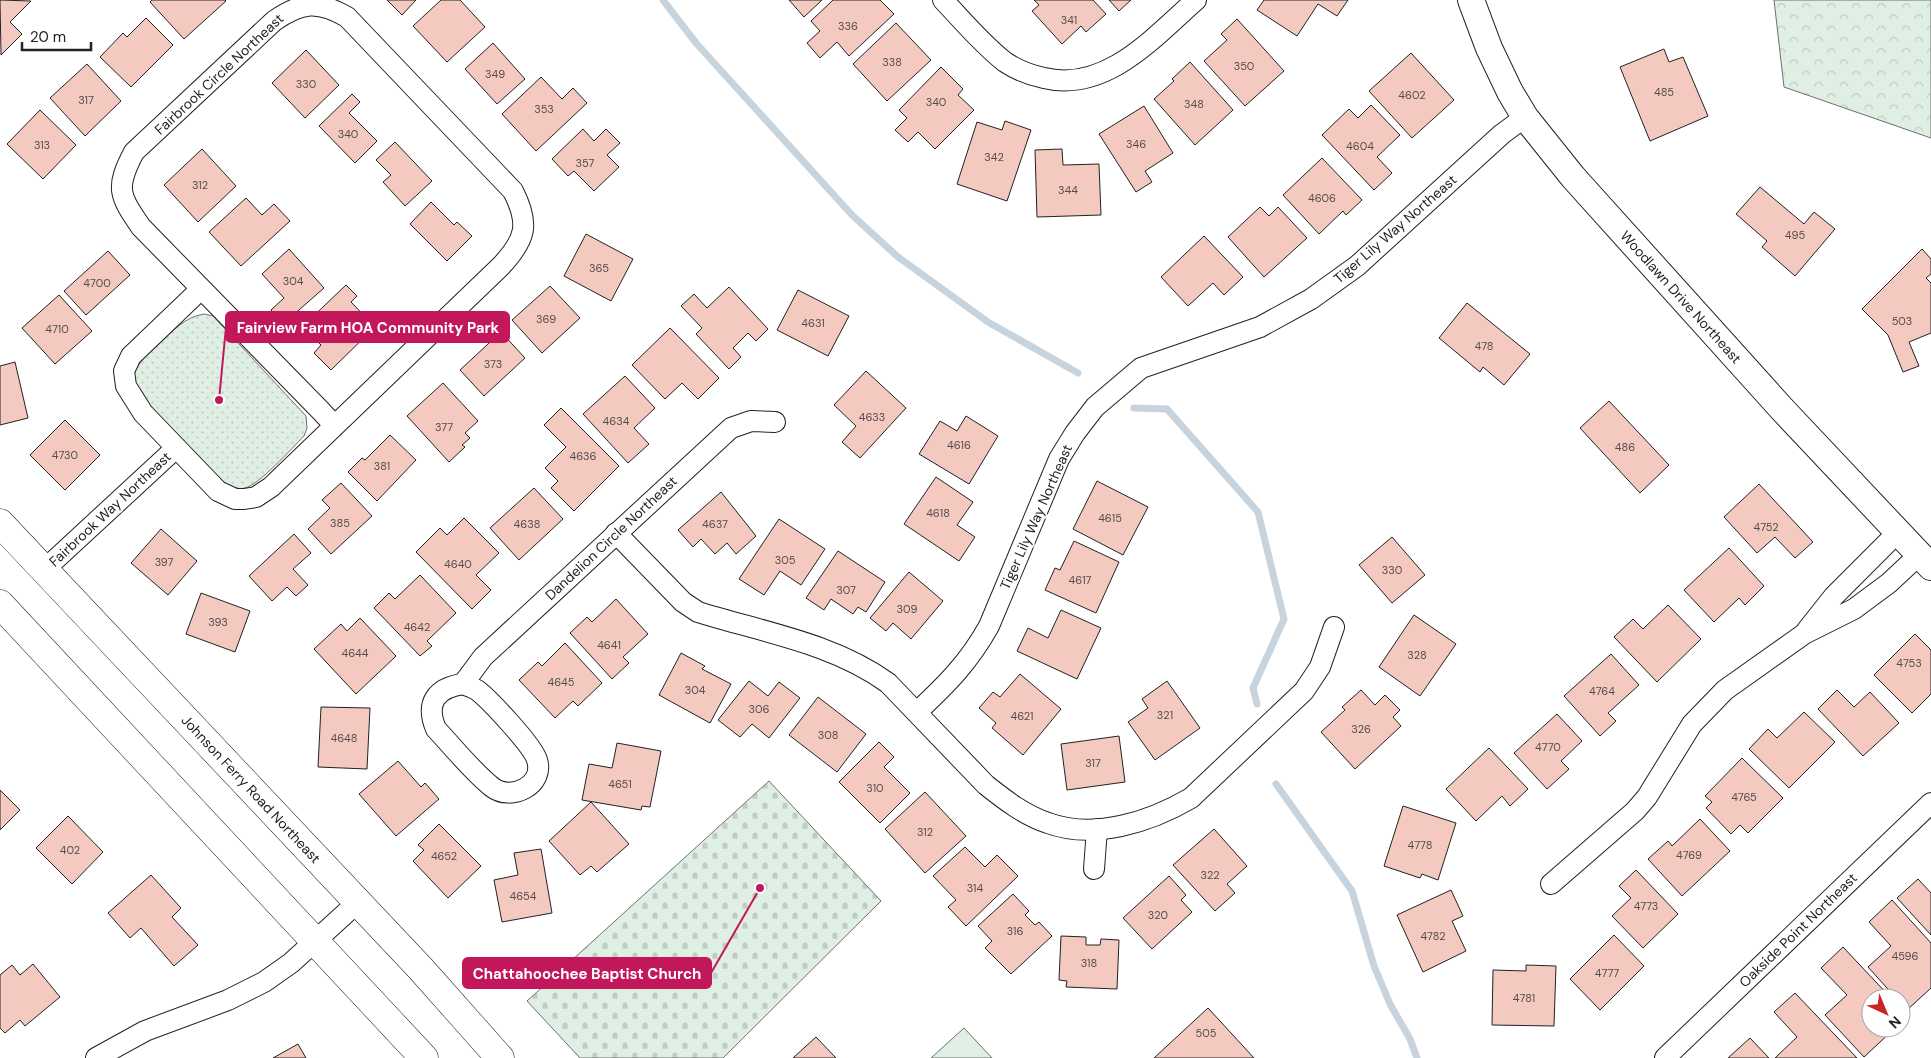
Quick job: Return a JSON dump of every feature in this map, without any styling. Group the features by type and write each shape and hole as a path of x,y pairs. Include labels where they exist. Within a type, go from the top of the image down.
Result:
{"main road":[{"name":"Johnson Ferry Road Northeast","path":"0,523 421,969 500,1058"},
{"path":"0,604 316,940 424,1058"}],"street":[{"path":"943,0 1006,62 1035,76 1052,80 1080,80 1108,71 1138,51 1196,0"},
{"name":"Woodlawn Drive Northeast","path":"1471,0 1489,48 1525,117 1593,198 1775,402 1925,561"},
{"name":"Fairbrook Circle Northeast","path":"176,448 218,491 235,499 256,496 271,487 513,253 522,240 525,224 521,207 513,191 347,17 333,6 314,4 295,6 274,21 134,152 123,174 123,198 135,220 334,425"},
{"name":"Tiger Lily Way Northeast","path":"917,712 958,674 975,651 989,626 1059,459 1074,433 1095,407 1141,368 1260,327 1312,299 1357,266 1502,134 1525,117"},
{"name":"Fairbrook Way Northeast","path":"44,570 176,448 132,399 126,386 124,371 131,356 201,289"},
{"name":"Dandelion Circle Northeast","path":"463,684 483,658 731,428 751,421 775,422"},
{"path":"1804,634 1834,596 1898,532"},
{"path":"616,533 683,602 698,612 844,657 870,669 888,683 986,785 1024,813 1049,824 1072,828 1098,829 1145,820 1171,810 1191,798 1304,691 1320,667 1334,627"},
{"path":"1551,884 1635,811 1647,797 1692,724 1705,708 1726,690 1804,634 1854,609 1889,583 1925,561"},
{"path":"463,684 477,690 532,748 538,762 537,775 531,784 516,793 506,794 493,788 436,729 431,718 431,708 437,695 449,686 463,684"},
{"name":"Oakside Point Northeast","path":"1665,1058 1931,803"},
{"path":"1094,869 1098,829"},
{"path":"96,1058 145,1031 228,1000 264,982 291,963 358,902"}],"green space":[{"path":"1774,0 1931,0 1931,138 1784,87"},
{"path":"204,314 213,316 306,416 307,428 304,436 267,473 242,489 226,484 172,431 144,398 136,385 134,375 147,355 184,322"},
{"path":"769,781 881,901 723,1058 580,1058 527,1001"},
{"path":"964,1028 992,1058 931,1058"}],"building":[{"path":"0,0 31,1 10,22 22,34 1,55"},
{"path":"152,0 226,1 184,39 150,2"},
{"path":"387,0 416,0 402,15"},
{"path":"441,0 460,0 485,27 447,62 413,26"},
{"path":"789,0 822,0 804,17"},
{"path":"833,0 880,0 894,14 849,56 837,42 820,58 807,43 820,31 811,21"},
{"path":"1034,0 1093,0 1106,14 1086,32 1081,26 1062,44 1032,11 1039,5"},
{"path":"1109,0 1131,0 1119,11"},
{"path":"1264,0 1348,0 1337,16 1318,4 1297,36 1257,10"},
{"path":"146,18 173,45 131,87 100,57 123,33 127,37"},
{"path":"1237,19 1284,71 1245,106 1204,61 1227,40 1221,34"},
{"path":"896,23 931,60 887,101 853,64"},
{"path":"493,43 525,79 497,104 465,69"},
{"path":"1664,49 1669,62 1683,57 1708,116 1650,141 1620,67"},
{"path":"306,50 339,85 305,118 272,83"},
{"path":"1411,53 1454,100 1412,138 1369,91"},
{"path":"1190,62 1233,110 1195,145 1154,99 1174,81 1172,79"},
{"path":"87,64 121,101 85,136 50,98"},
{"path":"941,67 963,89 958,95 974,110 935,149 918,132 908,142 895,130 907,118 899,110"},
{"path":"541,77 562,99 573,88 587,103 536,151 502,114"},
{"path":"352,94 360,102 349,113 377,141 355,163 319,126"},
{"path":"1371,105 1400,135 1377,157 1392,173 1374,190 1322,135 1349,109 1358,118"},
{"path":"1144,106 1173,153 1145,171 1152,182 1136,192 1099,134"},
{"path":"40,110 76,145 43,179 7,144"},
{"path":"1005,121 1031,130 1007,201 957,184 977,122 1002,130"},
{"path":"583,129 594,141 606,129 620,143 607,155 619,167 594,191 574,171 568,176 552,159"},
{"path":"395,142 432,181 405,206 383,182 391,175 376,160"},
{"path":"202,149 236,186 198,222 164,185"},
{"path":"1062,149 1063,165 1099,164 1101,215 1037,217 1035,150"},
{"path":"1322,158 1362,200 1346,215 1343,211 1319,234 1283,195"},
{"path":"1760,187 1804,224 1814,212 1835,229 1795,276 1762,247 1767,241 1736,214"},
{"path":"246,198 262,215 274,204 290,221 241,266 209,232"},
{"path":"431,202 454,225 457,222 472,236 447,261 410,224"},
{"path":"1260,207 1269,216 1278,207 1307,238 1264,277 1228,237"},
{"path":"586,234 633,259 611,301 564,276"},
{"path":"1204,236 1243,277 1224,295 1213,283 1188,306 1161,277"},
{"path":"289,249 324,288 283,324 271,310 284,298 262,274"},
{"path":"1922,249 1931,259 1931,274 1926,278 1931,283 1931,333 1909,342 1919,366 1903,372 1888,335 1862,309"},
{"path":"108,251 130,275 86,315 64,291"},
{"path":"346,285 357,296 351,302 375,327 331,370 314,353 321,345 303,326"},
{"path":"550,286 580,318 542,353 512,320"},
{"path":"729,287 768,329 756,341 748,333 733,348 741,357 729,369 696,334 702,328 681,306 694,294 707,308"},
{"path":"798,290 849,316 828,356 777,330"},
{"path":"59,295 92,331 55,364 22,328"},
{"path":"1467,303 1530,354 1504,385 1483,367 1480,372 1439,338"},
{"path":"670,328 719,378 698,399 682,383 665,399 632,365"},
{"path":"501,332 525,358 484,396 460,370"},
{"path":"15,362 28,418 0,425 0,366"},
{"path":"866,371 906,408 860,458 842,442 856,426 834,405"},
{"path":"625,376 655,408 634,428 649,444 628,463 583,414"},
{"path":"443,383 478,421 465,433 470,438 462,445 465,447 449,462 407,416"},
{"path":"1609,401 1669,465 1640,493 1580,428"},
{"path":"561,408 619,466 574,511 551,488 558,481 545,468 566,447 544,425"},
{"path":"966,416 998,436 969,484 919,454 940,421 957,431"},
{"path":"65,420 100,455 65,490 30,455"},
{"path":"390,435 416,460 377,501 348,472 362,458 365,460"},
{"path":"936,477 973,502 957,525 975,537 959,561 904,524"},
{"path":"1097,481 1148,507 1123,555 1073,529"},
{"path":"341,483 372,516 331,554 308,529 330,508 322,500"},
{"path":"1759,484 1813,542 1795,558 1775,537 1757,553 1724,517"},
{"path":"534,488 563,519 519,560 490,528"},
{"path":"721,492 756,536 736,554 727,543 715,554 701,539 693,547 678,530"},
{"path":"464,518 499,553 476,575 491,590 472,609 416,552 440,528 447,535"},
{"path":"779,519 825,549 801,585 780,571 764,595 739,579"},
{"path":"161,529 197,561 168,595 131,563"},
{"path":"294,534 311,553 293,569 308,585 296,596 287,587 272,601 249,576"},
{"path":"1392,537 1425,575 1392,603 1359,565"},
{"path":"1074,541 1119,562 1096,613 1045,590 1055,568 1060,570"},
{"path":"1729,548 1764,586 1745,605 1739,598 1714,622 1684,590"},
{"path":"838,551 885,582 866,612 858,607 853,614 831,599 824,610 806,598"},
{"path":"909,572 943,601 911,639 893,623 886,631 870,618"},
{"path":"420,575 456,613 427,641 432,646 420,656 374,608 389,593 395,599"},
{"path":"201,593 250,611 235,652 186,634"},
{"path":"616,599 648,634 623,657 629,663 612,679 570,633 587,617 592,622"},
{"path":"1668,605 1701,639 1657,682 1614,637 1633,619 1643,629"},
{"path":"1061,610 1101,628 1077,679 1017,651 1028,628 1048,638"},
{"path":"1414,615 1456,644 1420,696 1379,667"},
{"path":"360,618 396,656 356,694 314,649 341,624 347,631"},
{"path":"1915,634 1931,650 1931,694 1912,713 1874,675"},
{"path":"565,643 602,683 578,706 573,701 555,718 519,680 538,662 542,666"},
{"path":"681,653 705,666 702,669 731,684 710,723 659,695"},
{"path":"1611,654 1639,685 1608,713 1616,721 1600,736 1564,696"},
{"path":"1020,674 1061,709 1023,755 992,728 996,723 979,708 993,692 1000,697"},
{"path":"749,681 768,696 779,682 800,698 769,738 752,724 740,737 718,720"},
{"path":"1167,681 1200,728 1155,760 1128,722 1148,708 1142,699"},
{"path":"1361,690 1375,705 1385,695 1400,710 1393,717 1401,726 1355,769 1321,732 1345,710 1342,707"},
{"path":"1837,690 1854,707 1870,692 1899,723 1863,756 1818,709"},
{"path":"818,697 866,734 837,772 789,735"},
{"path":"321,707 370,708 367,769 318,767"},
{"path":"1804,712 1835,742 1789,788 1749,749 1768,729 1777,738"},
{"path":"1557,714 1582,741 1561,761 1569,769 1547,789 1514,753"},
{"path":"1119,736 1125,782 1067,790 1061,744"},
{"path":"879,742 894,757 884,767 910,793 880,823 839,782"},
{"path":"617,743 661,751 650,807 642,806 641,810 582,800 589,764 612,768"},
{"path":"1489,748 1528,789 1510,806 1502,796 1476,821 1446,789"},
{"path":"1742,758 1783,798 1748,833 1740,825 1731,834 1706,808 1712,802 1705,796"},
{"path":"398,761 421,787 425,783 439,799 396,836 359,794"},
{"path":"0,790 20,810 0,830"},
{"path":"925,792 966,836 925,873 885,829"},
{"path":"591,802 629,844 597,872 591,866 580,875 549,841"},
{"path":"1403,806 1456,823 1438,880 1422,874 1420,878 1384,866"},
{"path":"68,816 103,852 72,884 36,848"},
{"path":"1700,819 1730,851 1682,896 1648,859 1668,841 1672,846"},
{"path":"439,824 481,866 448,898 413,861 424,850 418,845"},
{"path":"1214,829 1247,866 1227,884 1235,893 1215,911 1173,865"},
{"path":"965,847 985,867 997,855 1018,876 966,926 948,907 956,900 933,876"},
{"path":"541,849 552,913 502,922 494,880 518,875 514,853"},
{"path":"1636,870 1678,914 1643,948 1612,916 1631,898 1619,886"},
{"path":"151,875 181,908 172,917 198,945 174,966 141,928 130,938 108,913"},
{"path":"1169,876 1186,895 1181,900 1192,912 1152,949 1123,918"},
{"path":"1918,879 1931,893 1931,935 1897,898"},
{"path":"1451,890 1463,916 1452,921 1466,951 1423,972 1397,915"},
{"path":"1013,894 1029,911 1025,915 1035,925 1039,922 1052,936 1011,974 985,948 992,941 978,926"},
{"path":"1892,900 1931,943 1931,988 1911,1006 1911,988 1887,988 1868,967 1891,946 1869,922"},
{"path":"1614,935 1644,966 1600,1010 1570,979"},
{"path":"1061,936 1086,937 1086,945 1100,945 1101,939 1119,940 1117,989 1066,987 1067,981 1059,980"},
{"path":"1843,947 1882,988 1861,988 1861,1038 1884,1038 1864,1057 1825,1015 1847,995 1821,968"},
{"path":"33,964 60,997 25,1026 20,1020 5,1033 0,1028 0,975 12,965 20,975"},
{"path":"1526,965 1556,966 1554,1026 1492,1025 1493,970 1526,971"},
{"path":"1795,993 1857,1058 1775,1058 1797,1037 1774,1012"},
{"path":"1208,1008 1254,1058 1154,1058"},
{"path":"816,1037 836,1058 793,1058"},
{"path":"1750,1038 1769,1058 1728,1058"},
{"path":"298,1044 306,1058 273,1058"}],"waterway":[{"path":"663,0 696,43 852,215 898,257 988,322 1078,373"},
{"path":"1134,408 1167,409 1258,512 1284,619 1253,688 1257,704"},
{"path":"1276,784 1352,891 1374,966 1390,1004 1410,1039 1417,1058"}],"place":[{"name":"Fairview Farm HOA Community Park","path":"219,400"},
{"name":"Chattahoochee Baptist Church","path":"760,888"}]}
